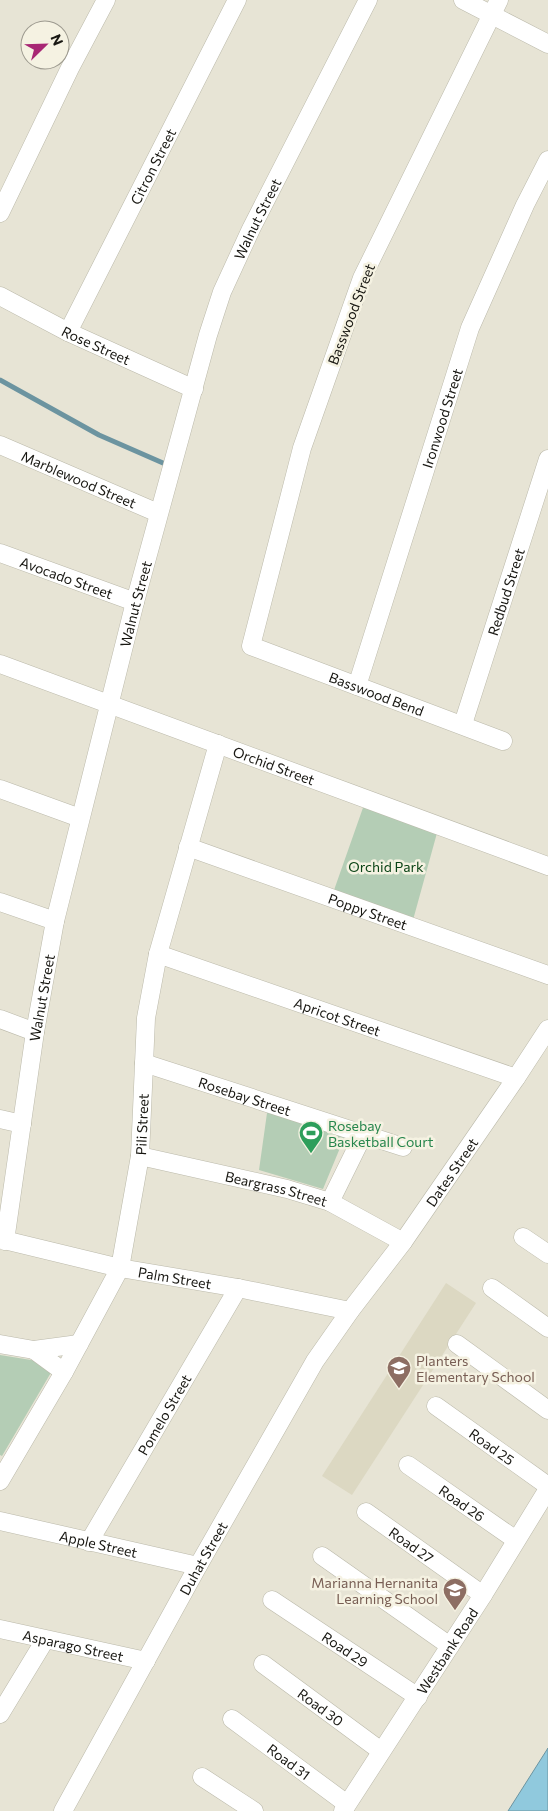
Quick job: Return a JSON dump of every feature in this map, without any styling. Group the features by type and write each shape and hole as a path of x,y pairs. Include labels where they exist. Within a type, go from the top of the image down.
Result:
{"street":[{"path":"0,213 70,68 106,0"},
{"name":"Citron Street","path":"68,332 237,0"},
{"name":"Walnut Street","path":"2,1240 22,1124 35,1032 55,921 158,513 208,335 222,292 250,229 368,0"},
{"path":"463,0 495,7 548,44"},
{"name":"Basswood Street","path":"251,646 302,448 362,278 495,7"},
{"name":"Ironwood Street","path":"357,686 470,328 525,205 548,160"},
{"name":"Rose Street","path":"0,296 68,332 194,389"},
{"name":"Marblewood Street","path":"0,445 158,513"},
{"name":"Redbud Street","path":"463,724 548,459"},
{"name":"Avocado Street","path":"0,553 135,602"},
{"name":"Basswood Bend","path":"251,646 503,740"},
{"name":"Orchid Street","path":"0,664 548,866"},
{"name":"Pili Street","path":"0,1481 64,1372 120,1268 140,1156 146,1018 158,954 218,744"},
{"path":"0,789 80,818"},
{"name":"Poppy Street","path":"188,847 548,975"},
{"path":"0,902 55,921"},
{"name":"Apricot Street","path":"158,954 516,1078"},
{"path":"0,1019 35,1032"},
{"name":"Dates Street","path":"350,1310 403,1242 548,1029"},
{"name":"Rosebay Street","path":"144,1063 403,1147"},
{"path":"0,1119 22,1124"},
{"path":"330,1202 364,1133"},
{"name":"Beargrass Street","path":"140,1156 287,1189 330,1202 403,1242"},
{"path":"523,1236 548,1254"},
{"name":"Palm Street","path":"2,1240 120,1268 238,1288 350,1310"},
{"name":"Pomelo Street","path":"89,1542 238,1288"},
{"path":"492,1288 548,1328"},
{"name":"Duhat Street","path":"63,1811 198,1566 315,1361 350,1310"},
{"path":"0,1344 34,1350 79,1344"},
{"path":"457,1344 548,1410"},
{"path":"34,1350 64,1372"},
{"name":"Road 25","path":"436,1406 548,1487"},
{"name":"Road 26","path":"408,1466 516,1540"},
{"name":"Westbank Road","path":"345,1808 380,1751 418,1697 483,1595 548,1487"},
{"name":"Road 27","path":"366,1512 483,1595"},
{"name":"Apple Street","path":"0,1521 198,1566"},
{"path":"322,1556 450,1646"},
{"name":"Road 29","path":"272,1600 418,1697"},
{"name":"Asparago Street","path":"0,1629 146,1661"},
{"path":"0,1714 45,1640"},
{"name":"Road 30","path":"263,1664 380,1751"},
{"name":"Road 31","path":"232,1719 345,1808"},
{"path":"202,1777 254,1811"}],"shaded area":[{"name":"Planters Elementary School","path":"446,1283 476,1303 352,1495 322,1476"}],"green space":[{"name":"Orchid Park","path":"365,802 437,833 413,920 333,893"},
{"path":"268,1106 347,1131 323,1189 259,1170"},
{"path":"0,1355 56,1364 2,1456 0,1455"}],"water":[{"path":"548,1748 548,1811 508,1811"}],"waterway":[{"path":"0,380 99,435 163,463"}],"place":[{"name":"Rosebay Basketball Court","path":"311,1154"},
{"name":"Planters Elementary School","path":"399,1389"},
{"name":"Marianna Hernanita Learning School","path":"455,1611"}]}
